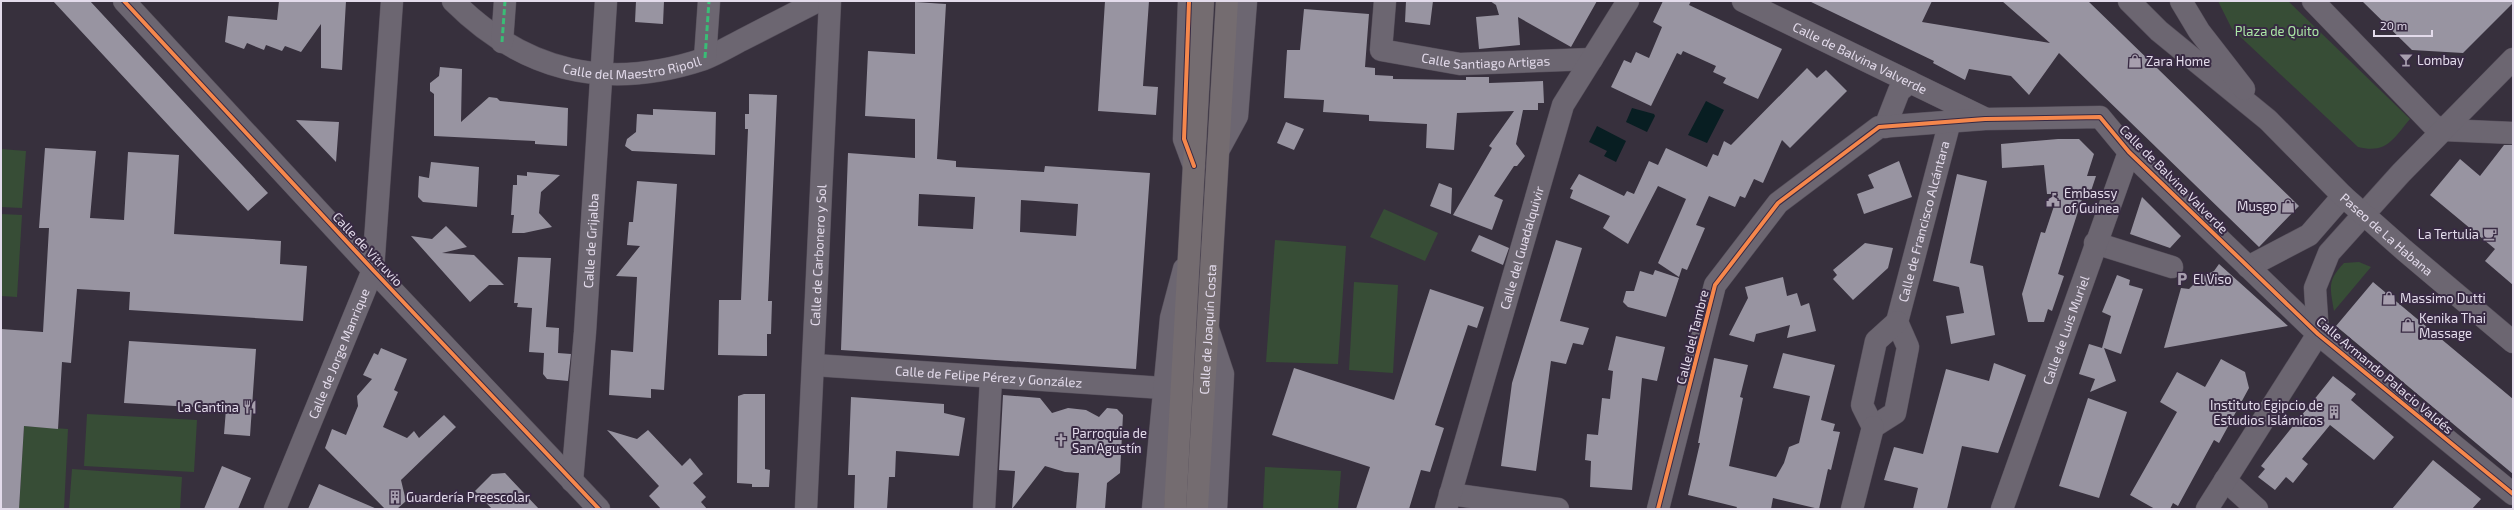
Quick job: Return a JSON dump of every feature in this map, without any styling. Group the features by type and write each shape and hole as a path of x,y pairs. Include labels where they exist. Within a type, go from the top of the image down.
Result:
{"main road":[{"name":"Calle de Joaquín Costa","path":"1175,509 1203,1"},
{"name":"Calle de Joaquín Costa","path":"1197,509 1227,1"}],"street":[{"name":"Calle de Vitruvio","path":"124,1 373,270 572,481 593,507"},
{"name":"Calle de Jorge Manrique","path":"274,509 373,270 392,1"},
{"name":"Calle del Maestro Ripoll","path":"453,1 502,42 550,65 602,74 657,72 705,58 818,1"},
{"path":"502,42 505,1"},
{"name":"Calle de Grijalba","path":"572,481 585,332 606,1"},
{"path":"705,58 709,1"},
{"name":"Calle de Carbonero y Sol","path":"806,509 830,1"},
{"name":"Calle de Joaquín Costa","path":"1189,1 1184,139 1194,166"},
{"name":"Calle de Joaquín Costa","path":"1219,150 1237,116 1246,1"},
{"name":"Calle Santiago Artigas","path":"1385,1 1381,50 1460,64 1592,59"},
{"name":"Calle del Guadalquivir","path":"1448,502 1563,105 1628,1"},
{"name":"Calle de Balvina Valverde","path":"1743,1 1985,119 2100,117 2129,152 2248,267"},
{"name":"Paseo de La Habana","path":"2129,1 2159,31 2268,120 2343,196 2513,342"},
{"name":"Paseo de La Habana","path":"2181,1 2199,31 2268,120"},
{"path":"2313,1 2433,125 2444,130 2513,133"},
{"path":"2207,509 2318,334 2315,288 2329,253 2444,130 2510,67"},
{"path":"1885,127 1898,91 1910,82"},
{"name":"Calle del Tambre","path":"1658,509 1715,285 1778,203 1879,127 1985,119"},
{"name":"Calle de Francisco Alcántara","path":"1897,322 1950,121"},
{"name":"Calle de Luis Muriel","path":"2002,509 2095,243 2129,152"},
{"path":"2248,267 2309,235 2343,196"},
{"path":"2095,243 2172,267"},
{"path":"1153,509 1163,388 1171,318 1188,252"},
{"name":"Calle Armando Palacio Valdés","path":"2248,267 2318,334 2513,494"},
{"path":"1852,509 1872,427 1862,405 1876,341 1897,322 1908,347 1895,413 1872,427"},
{"path":"1208,329 1223,374 1216,509"},
{"name":"Calle de Felipe Pérez y González","path":"814,365 991,378 1163,388"},
{"path":"984,509 991,378"},
{"path":"2225,480 2257,509"},
{"path":"1448,502 1558,509"}],"green space":[{"name":"Plaza de Quito","path":"2218,1 2288,1 2410,119 2394,138 2383,146 2368,149 2358,147 2232,29"},
{"path":"1,149 26,151 22,208 1,207"},
{"path":"1384,209 1438,233 1425,261 1370,237"},
{"path":"1,214 22,215 17,297 1,296"},
{"path":"1275,240 1346,246 1338,364 1266,362"},
{"path":"2359,262 2371,267 2334,311 2331,296 2332,280 2344,263"},
{"path":"1354,282 1398,285 1393,373 1349,370"},
{"path":"87,414 197,420 194,472 84,466"},
{"path":"24,426 68,429 64,509 19,509"},
{"path":"1265,467 1341,471 1338,509 1263,509"},
{"path":"72,469 182,477 180,509 69,509"}],"shaded area":[{"path":"1706,101 1724,110 1707,143 1688,135"},
{"path":"1632,108 1654,114 1655,116 1647,132 1626,122"},
{"path":"1597,126 1626,141 1616,162 1604,156 1607,151 1589,142"}],"building":[{"path":"53,1 90,1 268,193 248,211"},
{"path":"279,1 346,1 342,70 321,68 321,24 301,52 285,46 282,51 266,45 264,50 247,43 244,49 225,42 228,16 277,20"},
{"path":"636,1 664,1 663,24 635,22"},
{"path":"1105,1 1149,1 1143,86 1158,87 1156,115 1098,111"},
{"path":"1406,1 1433,1 1430,25 1405,22"},
{"path":"1490,1 1597,1 1571,47 1518,17 1520,45 1479,49 1476,17 1499,15 1496,5"},
{"path":"1663,1 1691,1 1689,5 1782,49 1758,99 1723,83 1726,78 1713,72 1716,66 1683,51 1681,55 1677,53 1651,106 1611,87 1624,60 1631,63 1636,52 1649,58 1662,27 1653,22"},
{"path":"1809,1 1932,1 1922,22 2050,43 2002,1 2088,1 2299,206 2259,247 2059,53 2029,95 2011,76 1969,69 1965,80 1933,63 1934,61"},
{"path":"2362,1 2513,1 2513,3 2463,53 2412,50"},
{"path":"915,2 946,4 937,159 956,161 956,167 1044,172 1045,166 1150,173 1136,369 841,350 848,153 915,158 915,119 865,116 868,51 915,54","holes":["919,194 975,197 973,229 918,226","1021,200 1078,204 1076,236 1020,232"]},
{"path":"1304,9 1369,14 1365,67 1375,68 1375,75 1393,76 1393,79 1466,80 1466,77 1489,77 1489,83 1543,81 1544,103 1538,103 1538,110 1523,110 1516,144 1525,156 1517,166 1514,166 1494,196 1503,200 1492,230 1453,215 1492,148 1489,146 1514,111 1457,113 1454,150 1426,148 1427,124 1369,121 1369,115 1323,112 1324,100 1284,98 1287,50 1300,50"},
{"path":"440,67 462,69 461,122 489,97 497,98 500,101 568,108 567,146 535,144 535,141 434,136 434,94 430,91 430,83 439,76"},
{"path":"1807,68 1817,78 1826,70 1847,91 1790,148 1782,140 1763,183 1754,179 1745,198 1740,196 1735,207 1709,196 1696,225 1705,228 1687,270 1682,268 1679,277 1658,263 1686,199 1658,186 1628,244 1603,228 1610,216 1570,198 1573,190 1570,189 1579,174 1624,196 1627,191 1634,194 1649,161 1658,165 1666,148 1707,167 1713,154 1718,156 1724,141 1731,145"},
{"path":"749,94 777,95 768,301 772,301 771,334 767,334 767,356 718,355 719,300 741,300 748,129 745,129 745,114 749,114"},
{"path":"653,109 716,112 715,155 632,151 625,146 627,139 636,132 637,114 653,115"},
{"path":"296,120 339,122 336,162"},
{"path":"1286,122 1304,129 1294,150 1277,143"},
{"path":"2058,139 2079,139 2094,154 2087,176 2096,176 2088,200 2082,199 2058,274 2064,276 2052,311 2048,309 2044,322 2028,322 2022,294 2041,232 2045,233 2058,194 2047,194 2044,165 2002,168 2001,144"},
{"path":"2504,145 2513,145 2513,285 2485,261 2495,249 2430,195 2460,159 2480,176"},
{"path":"45,148 96,151 90,218 124,220 128,152 179,155 174,234 281,241 280,264 307,266 303,321 129,310 130,292 77,289 71,363 62,362 58,429 24,426 19,509 1,509 1,329 43,332 49,228 39,228"},
{"path":"1899,161 1912,197 1864,214 1857,194 1874,188 1868,175"},
{"path":"431,162 479,167 477,207 423,202 418,197 419,176 429,178"},
{"path":"527,172 560,175 541,192 539,213 552,227 524,233 512,233 514,215 511,215 513,185 517,185 517,175 527,176"},
{"path":"1957,174 1987,181 1970,263 1983,266 1995,335 1951,344 1946,316 1964,313 1959,287 1933,281"},
{"path":"637,181 677,184 664,390 651,389 651,398 609,395 611,350 633,352 637,277 616,276 640,246 627,245 629,222 633,222"},
{"path":"1439,183 1452,188 1451,214 1430,206"},
{"path":"2142,197 2181,236 2170,248 2130,234"},
{"path":"446,226 467,247 442,253 474,255 504,285 489,285 470,302 411,236 432,239"},
{"path":"1479,235 1509,248 1503,265 1471,251"},
{"path":"1556,240 1582,248 1560,321 1589,328 1583,345 1573,343 1566,364 1551,361 1536,471 1501,466 1512,383"},
{"path":"1865,243 1893,248 1888,268 1853,300 1833,279 1837,275 1833,270"},
{"path":"518,257 551,258 546,327 559,328 558,353 571,354 568,381 547,379 543,374 544,353 529,352 532,308 517,307 518,303 514,303"},
{"path":"2219,264 2288,326 2164,348 2181,288 2189,289 2201,277 2214,271"},
{"path":"1655,270 1679,278 1666,317 1628,307 1623,302 1626,291 1634,291 1640,271 1653,275"},
{"path":"2117,275 2130,280 2129,285 2143,289 2121,354 2104,348 2116,381 2090,392 2095,379 2079,374 2089,344 2102,348 2111,316 2102,312"},
{"path":"1783,277 1787,296 1797,293 1801,306 1809,303 1816,331 1787,338 1790,325 1756,334 1754,342 1729,335 1748,298 1745,287"},
{"path":"2373,282 2513,399 2513,474 2336,326"},
{"path":"1430,289 1484,307 1477,328 1468,325 1435,425 1444,428 1430,472 1421,470 1409,509 1356,509 1370,467 1272,435 1294,368 1394,400"},
{"path":"1616,336 1665,347 1657,381 1642,378 1632,490 1590,487 1591,461 1585,460 1587,434 1598,435 1602,398 1610,399 1613,371 1608,370"},
{"path":"129,341 256,349 250,436 224,434 226,409 124,403"},
{"path":"381,348 407,359 394,390 398,392 383,427 407,438 414,431 419,438 444,415 456,427 401,480 406,501 397,509 385,509 325,448 332,429 346,435 358,406 357,396 372,379 363,375 374,353 378,355"},
{"path":"1783,353 1835,365 1821,420 1835,424 1833,431 1840,432 1831,470 1828,469 1819,509 1773,498 1771,509 1736,509 1737,507 1688,495 1700,443 1698,443 1714,358 1748,365 1740,397 1743,398 1729,466 1776,477 1784,463 1789,447 1799,443 1810,396 1773,388"},
{"path":"2221,359 2245,372 2249,388 2219,443 2214,440 2178,506 2173,503 2170,509 2155,509 2130,495 2177,412 2160,402 2177,372 2205,387"},
{"path":"1994,363 2026,375 1998,453 1962,446 1947,509 1913,509 1918,488 1884,480 1894,447 1923,454 1946,369 1989,381"},
{"name":"Instituto Egipcio de Estudios Islámicos","path":"2333,376 2356,394 2351,400 2394,437 2374,460 2330,425 2302,459 2308,464 2293,483 2286,477 2275,490 2258,477 2265,469 2261,466"},
{"path":"744,394 765,394 765,469 770,470 769,487 752,487 752,484 737,483 738,396"},
{"name":"Parroquia de San Agustín","path":"1003,395 1040,398 1052,413 1068,408 1086,410 1099,417 1107,408 1117,409 1123,415 1120,473 1107,483 1105,509 1076,509 1079,473 1065,472 1045,466 1012,509 1015,471 999,470"},
{"path":"851,397 944,404 944,413 965,418 959,456 896,451 895,477 889,477 887,509 854,509 855,475 848,475"},
{"path":"2088,398 2127,412 2099,498 2059,486"},
{"path":"607,430 637,439 648,430 682,466 690,458 703,474 693,483 706,497 701,502 707,509 661,509 649,496 659,486"},
{"path":"2433,460 2481,499 2472,509 2392,509"},
{"path":"222,466 251,478 238,509 204,509"},
{"path":"505,473 539,509 492,509 475,491 492,474"},
{"path":"319,484 377,509 308,509"}],"marked path":[{"path":"502,42 505,1"},
{"path":"705,58 709,1"}],"cycle path":[{"path":"124,1 373,270 599,509"},
{"path":"1189,1 1184,139 1194,166"},
{"path":"1658,509 1715,285 1778,203 1879,127 1985,119 2100,117 2129,152 2318,334 2513,494"}],"place":[{"name":"Lombay","path":"2406,60"},
{"name":"Zara Home","path":"2135,61"},
{"name":"Embassy of Guinea","path":"2053,200"},
{"name":"Musgo","path":"2288,206"},
{"name":"La Tertulia","path":"2490,234"},
{"name":"El Viso","path":"2182,279"},
{"name":"Massimo Dutti","path":"2389,298"},
{"name":"Kenika Thai Massage","path":"2408,325"},
{"name":"La Cantina","path":"250,407"},
{"name":"Instituto Egipcio de Estudios Islámicos","path":"2334,412"},
{"name":"Parroquia de San Agustín","path":"1061,440"},
{"name":"Guardería Preescolar","path":"395,497"}]}
